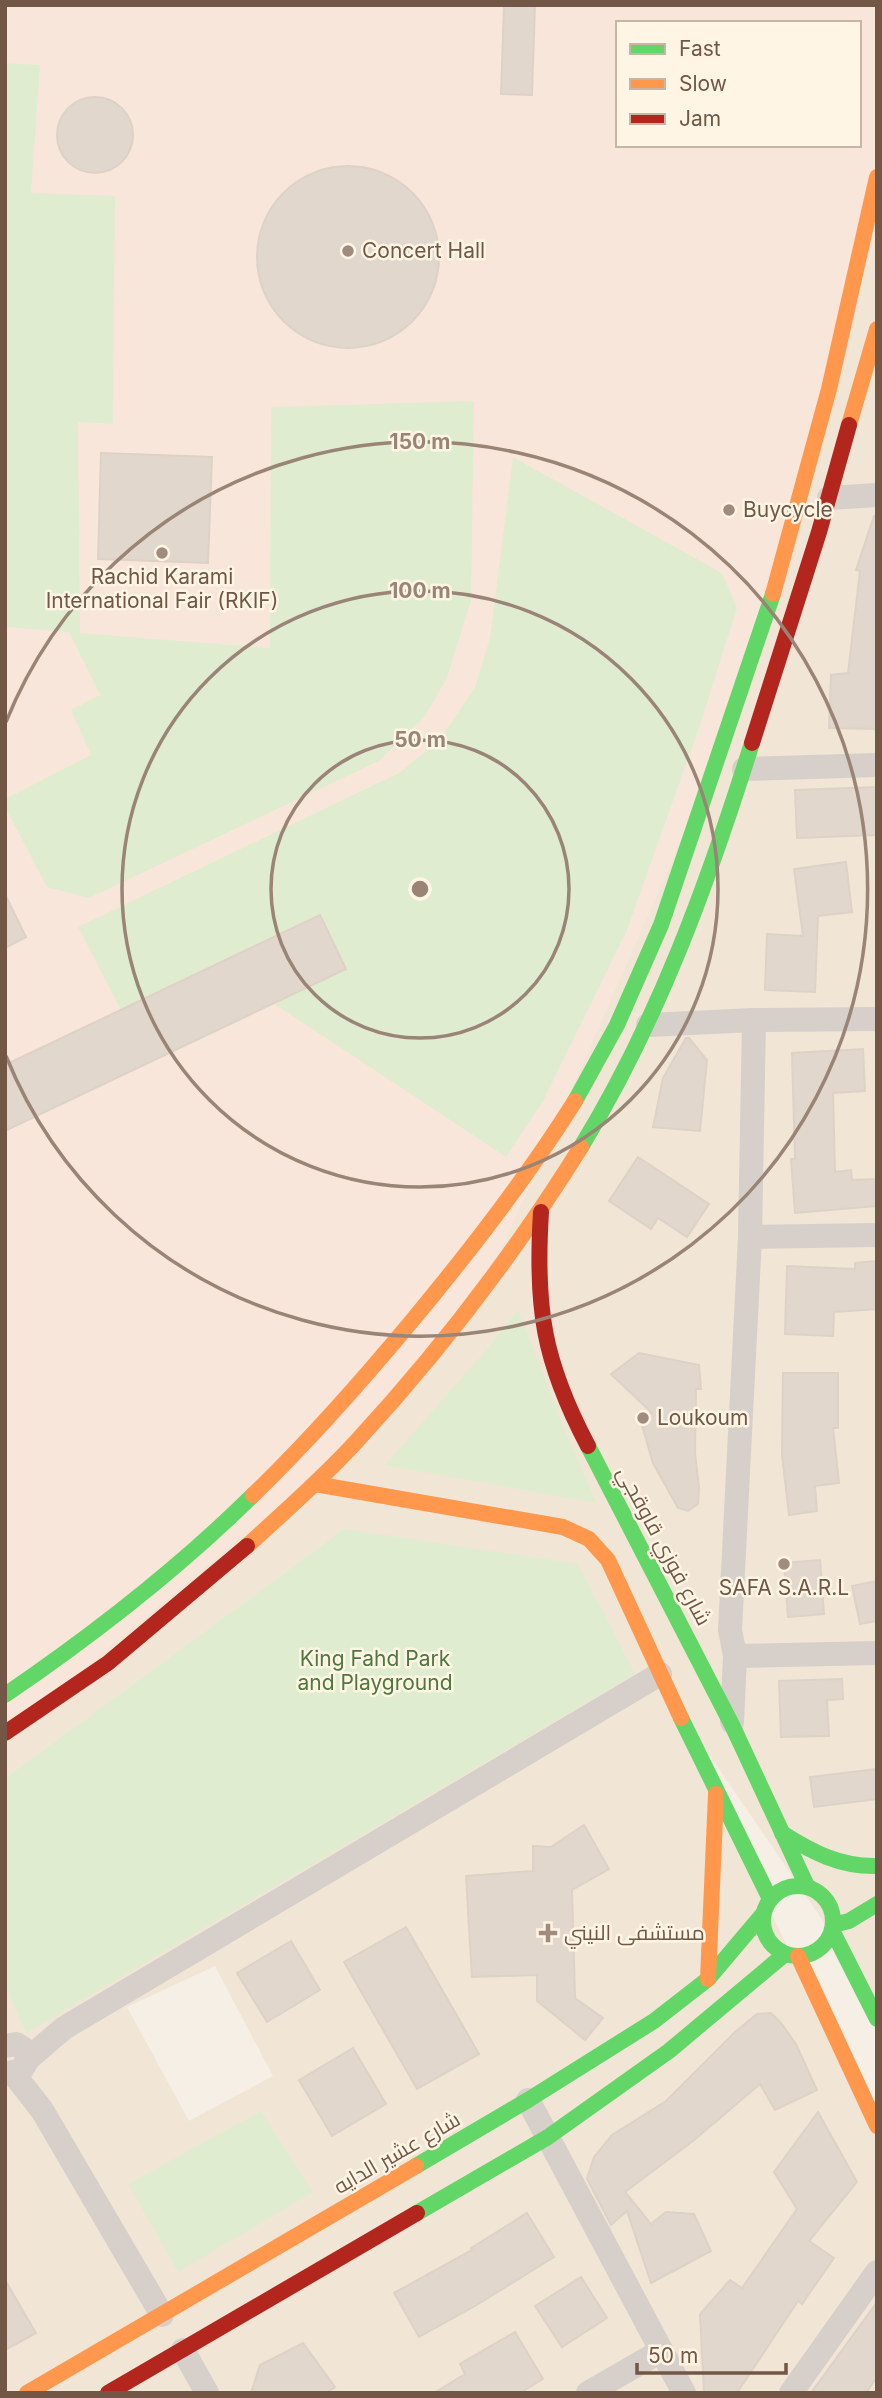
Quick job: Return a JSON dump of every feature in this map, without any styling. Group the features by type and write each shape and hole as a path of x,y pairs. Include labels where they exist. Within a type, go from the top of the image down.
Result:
{"street":[{"path":"5,1695 91,1633 160,1578 199,1545 301,1447 414,1318 499,1213 537,1162 604,1050 659,931 771,604 827,398 877,177"},
{"path":"5,1733 74,1688 125,1649 315,1484 355,1443 449,1333 521,1242 541,1211 598,1119 648,1025 687,934 744,769 829,498 877,329"},
{"path":"829,498 877,495"},
{"path":"744,769 877,765"},
{"path":"648,1025 754,1020 877,1019"},
{"path":"732,1725 735,1656 730,1630 750,1237 754,1020"},
{"name":"شارع فوزي قاوقجي","path":"541,1211 539,1290 548,1349 576,1423 732,1725 807,1886"},
{"path":"750,1237 877,1235"},
{"path":"315,1484 563,1527 607,1541 626,1529 633,1531"},
{"path":"607,1541 660,1674 716,1791 766,1906 765,1933 776,1949 791,1955 809,1955 820,1949 833,1928 877,1904"},
{"path":"686,1633 730,1630"},
{"path":"735,1656 877,1653"},
{"path":"162,2315 13,2058 660,1674"},
{"path":"708,1979 716,1791"},
{"path":"782,1833 813,1853 842,1865 877,1866"},
{"path":"766,1906 780,1890 793,1885 816,1890 830,1905 833,1928 877,2018"},
{"name":"شارع عشير الدايه","path":"27,2393 528,2100 654,2021 708,1979 766,1906"},
{"path":"791,1955 877,2126"},
{"path":"108,2393 548,2137 669,2051 791,1955"},
{"path":"528,2100 684,2393"},
{"path":"791,2393 877,2272"},
{"path":"183,2350 207,2393"},
{"path":"588,2393 661,2351"}],"shaded area":[{"path":"5,5 877,5 877,233 762,656 502,1248 374,1426 5,1735"},
{"path":"877,233 877,2000 665,1690 877,2135 877,2393 5,2393 5,1985 26,2032 344,1529 5,1778 5,1735","holes":["517,1310 560,1417 597,1503 481,1356","215,1966 273,2076 189,2121 127,2007"]}],"green space":[{"path":"5,63 40,65 31,193 115,196 113,424 78,422 80,633 270,648 271,407 474,401 471,600 447,678 425,716 379,761 89,898 47,887 5,807 5,799 91,755 71,710 100,695 69,632 5,627"},
{"path":"513,457 722,573 737,608 699,728 627,930 543,1101 506,1157 273,1003 346,969 320,915 121,1010 78,927 399,773 440,740 475,687 490,638"},
{"path":"518,1309 597,1503 385,1465 481,1356"},
{"name":"King Fahd Park and Playground","path":"344,1529 578,1564 635,1674 26,2033 5,1985 5,1778"},
{"path":"261,2111 313,2192 178,2272 128,2184"}],"building":[{"path":"504,5 535,5 532,95 501,94"},
{"path":"95,97 110,100 122,108 130,120 133,135 130,150 122,162 110,170 95,173 80,170 68,162 60,150 57,135 60,120 68,108 80,100"},
{"name":"Concert Hall","path":"348,166 366,167 383,173 413,192 432,222 438,239 438,275 432,292 413,322 383,341 366,347 348,348 330,347 313,341 283,322 264,292 258,275 257,257 258,239 264,222 283,192 313,173 330,167"},
{"path":"101,453 212,457 208,563 98,559"},
{"path":"874,516 877,516 877,729 829,728 831,675 848,673 860,571 856,570"},
{"path":"877,787 877,835 797,838 795,790"},
{"path":"846,862 852,912 818,916 815,992 765,990 767,934 803,936 794,869"},
{"path":"5,894 26,937 5,948"},
{"path":"320,915 346,969 5,1131 5,1065"},
{"path":"686,1038 689,1038 707,1060 700,1131 653,1127 663,1078"},
{"path":"863,1049 865,1091 833,1093 835,1172 851,1170 852,1180 877,1179 877,1206 795,1213 791,1159 795,1159 792,1053"},
{"path":"638,1157 709,1204 687,1237 658,1218 651,1229 609,1201"},
{"path":"877,1261 877,1309 834,1312 833,1336 785,1334 787,1266 855,1269 855,1263"},
{"path":"639,1353 699,1365 701,1389 696,1389 695,1453 698,1504 688,1511 678,1508 653,1463 639,1415 652,1413 611,1374"},
{"path":"783,1373 838,1373 838,1428 833,1428 839,1483 815,1486 817,1511 789,1515 782,1455"},
{"path":"820,1560 824,1614 788,1617 784,1563"},
{"path":"877,1581 877,1621 860,1624 852,1586"},
{"path":"842,1679 843,1699 827,1700 829,1736 781,1737 779,1681"},
{"path":"877,1769 877,1799 814,1807 810,1777"},
{"path":"584,1825 609,1869 572,1890 575,1998 603,2018 585,2040 537,2001 537,1975 472,1977 466,1876 533,1871 533,1846 551,1847"},
{"path":"406,1927 479,2054 417,2089 344,1962"},
{"path":"291,1941 320,1990 267,2022 237,1973"},
{"path":"771,2013 796,2044 817,2090 775,2110 760,2084 693,2141 625,2192 651,2224 666,2212 694,2214 711,2251 651,2283 627,2211 611,2225 587,2179 594,2157 612,2135 666,2101 735,2032 757,2014"},
{"path":"353,2048 386,2104 332,2136 299,2080"},
{"path":"818,2112 857,2182 809,2241 834,2258 802,2304 798,2301 737,2393 704,2393 700,2314 730,2280 742,2288 797,2209 774,2172"},
{"path":"527,2213 554,2257 419,2337 394,2293 472,2250 471,2248"},
{"path":"581,2277 607,2318 562,2347 535,2306"},
{"path":"5,2280 36,2333 5,2350"},
{"path":"877,2302 877,2377 866,2393 811,2393"},
{"path":"515,2332 543,2379 520,2393 434,2393 465,2374 460,2364"},
{"path":"303,2343 335,2387 326,2393 251,2393 260,2365"}],"traffic: fast":[{"path":"575,1101 617,1025 661,925 773,594"},
{"path":"581,1147 634,1050 679,950 718,847 752,743"},
{"path":"588,1446 732,1725 807,1886"},
{"path":"5,1695 134,1601 253,1495"},
{"path":"681,1718 770,1899"},
{"path":"782,1833 827,1857 851,1864 877,1866"},
{"path":"805,1886 818,1892 827,1901 831,1907 833,1921 831,1935 823,1946 812,1954 791,1956 773,1946 765,1935 763,1914 773,1896 784,1888 805,1886"},
{"path":"833,1925 849,1921 877,1904"},
{"path":"416,2166 654,2021 708,1979 763,1914"},
{"path":"832,1930 877,2019"},
{"path":"417,2213 548,2137 669,2051 785,1954"}],"traffic: slow":[{"path":"773,594 829,389 877,177"},
{"path":"849,425 877,329"},
{"path":"253,1495 334,1411 433,1295 517,1186 575,1101"},
{"path":"247,1546 342,1457 386,1409 475,1301 530,1225 581,1147"},
{"path":"315,1484 563,1527 589,1539 608,1560 681,1718"},
{"path":"708,1979 716,1794"},
{"path":"798,1956 877,2126"},
{"path":"27,2393 416,2166"}],"traffic: jam":[{"path":"752,743 819,532 849,425"},
{"path":"541,1212 539,1277 545,1333 561,1387 588,1446"},
{"path":"5,1733 108,1663 247,1546"},
{"path":"108,2393 417,2213"}],"place":[{"name":"Concert Hall","path":"348,251"},
{"name":"Buycycle","path":"729,510"},
{"name":"Rachid Karami International Fair (RKIF)","path":"162,553"},
{"name":"Loukoum","path":"643,1418"},
{"name":"SAFA S.A.R.L","path":"784,1564"},
{"name":"مستشفى النيني","path":"548,1933"}]}
